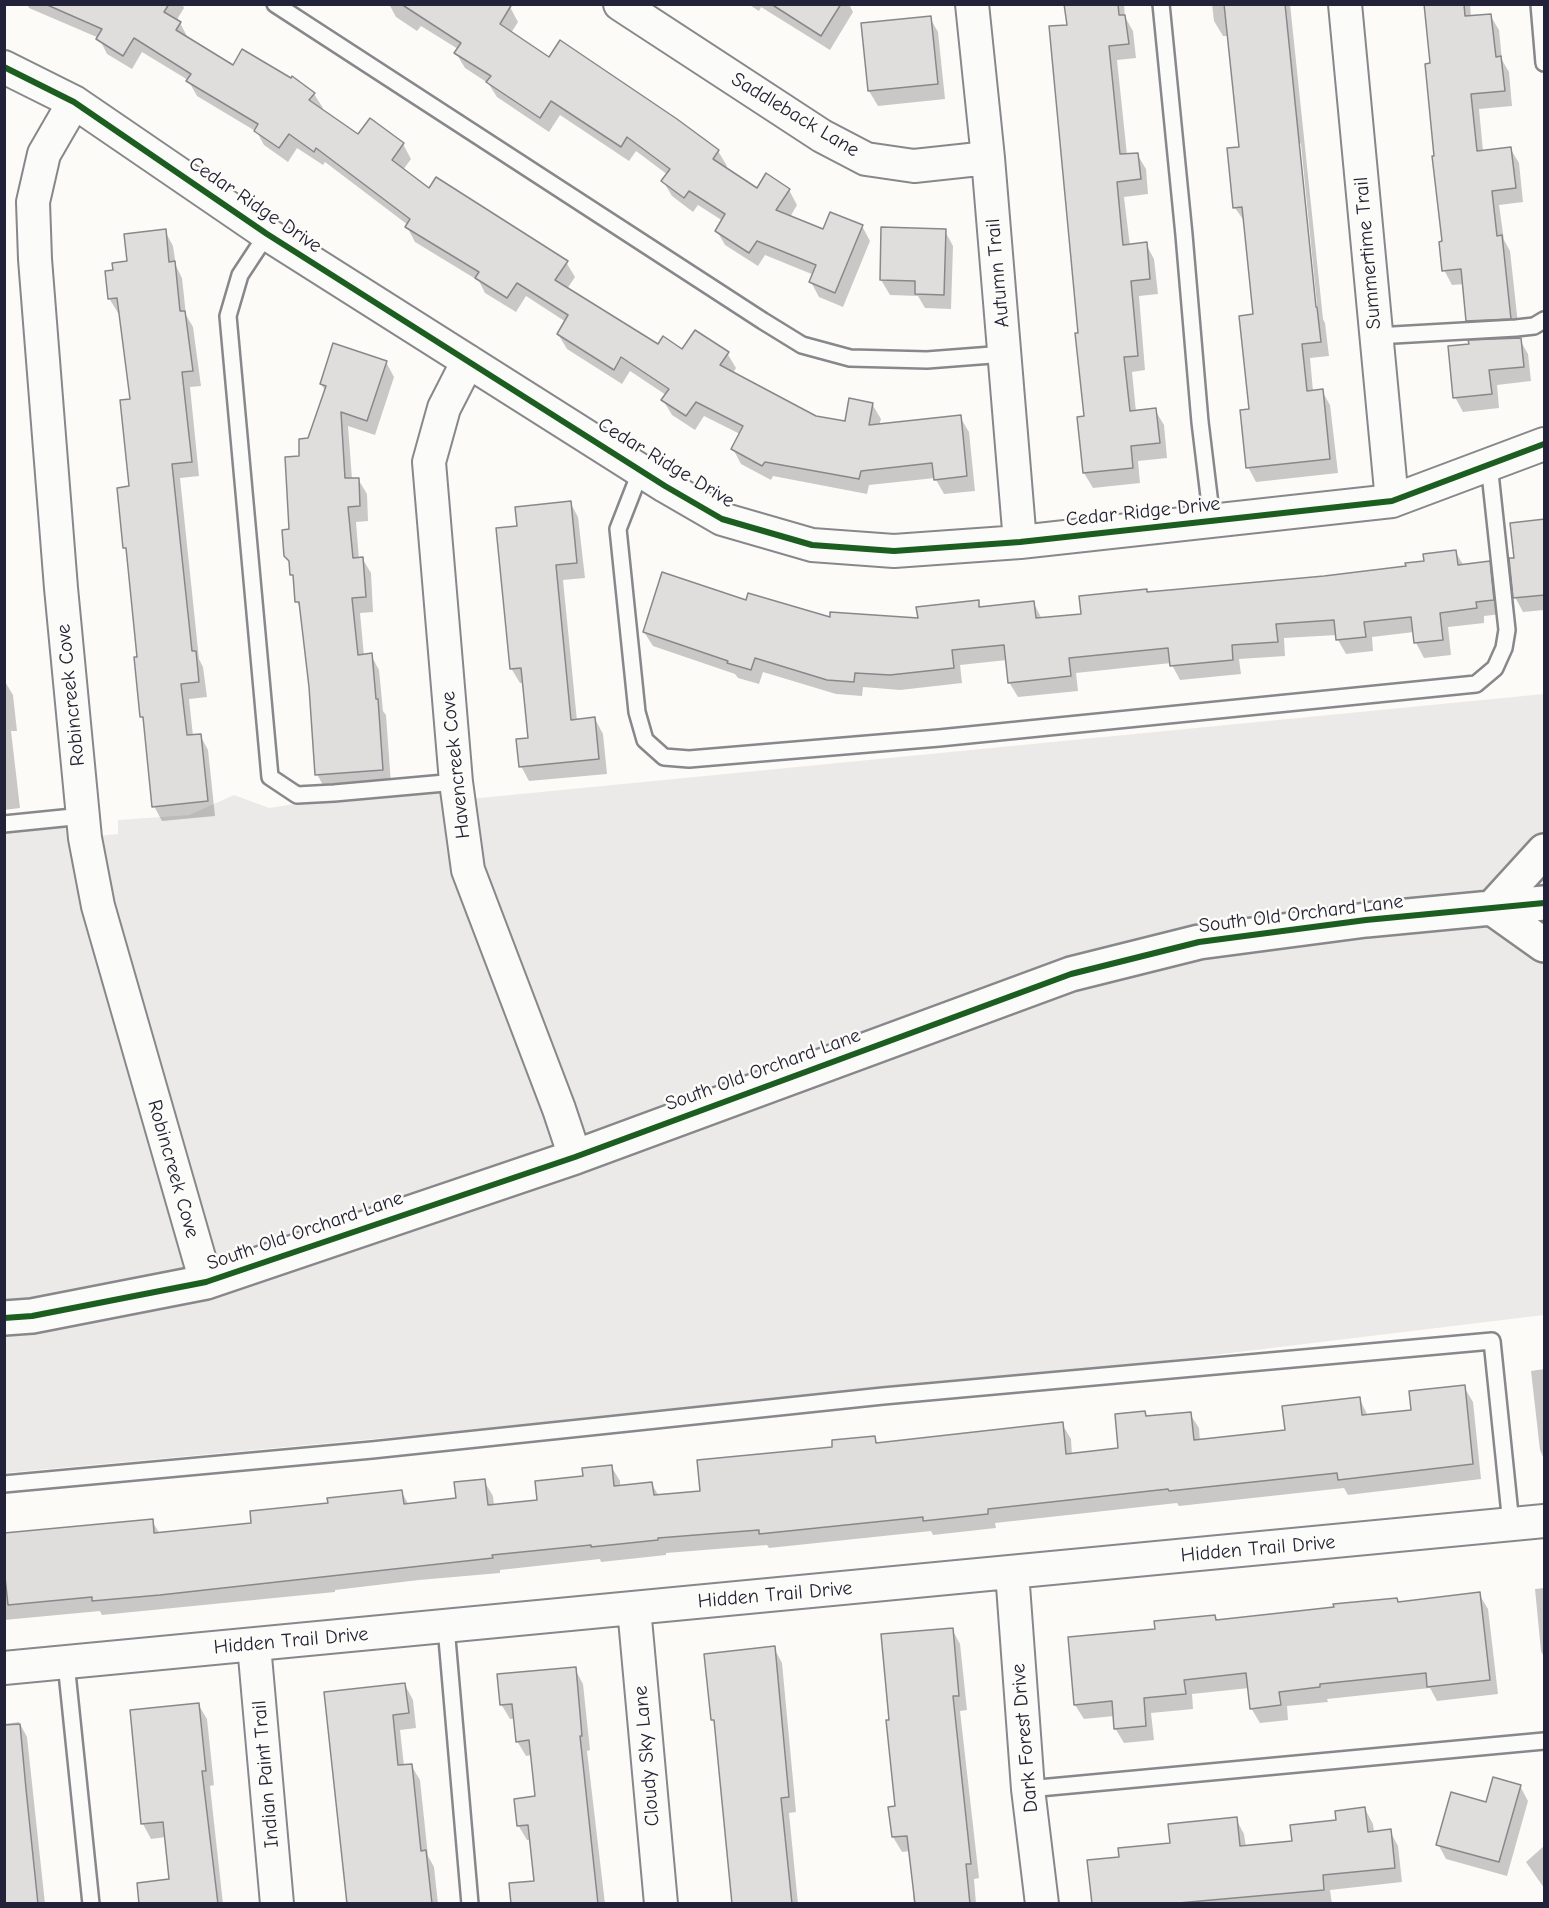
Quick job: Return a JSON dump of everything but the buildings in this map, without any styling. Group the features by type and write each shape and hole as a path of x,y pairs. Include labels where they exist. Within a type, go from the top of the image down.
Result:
{"street":[{"name":"Saddleback Lane","path":"620,4 822,136 866,159 914,166 988,158"},
{"name":"Autumn Trail","path":"972,4 988,158 1020,542"},
{"name":"Summertime Trail","path":"1345,4 1392,501"},
{"name":"Cedar Ridge Drive","path":"4,67 74,102 267,234 722,519 812,545 894,551 1020,542 1392,501 1545,444"},
{"name":"Robincreek Cove","path":"74,102 44,154 33,202 35,259 60,576 83,816 98,906 206,1282"},
{"name":"Havencreek Cove","path":"468,361 444,408 429,462 456,782 468,870 559,1109 575,1158"},
{"path":"1545,851 1492,908 1545,945"},
{"name":"South Old Orchard Lane","path":"4,1318 32,1316 206,1282 575,1158 1071,974 1199,942 1366,920 1545,903"},
{"name":"Hidden Trail Drive","path":"4,1668 1545,1521"},
{"name":"Dark Forest Drive","path":"1012,1572 1028,1789 1042,1904"},
{"name":"Cloudy Sky Lane","path":"634,1608 661,1904"},
{"name":"Indian Paint Trail","path":"254,1645 277,1904"}],"lane":[{"path":"275,4 802,345 850,358 927,360 1005,354"},
{"path":"1161,4 1200,422 1212,521"},
{"path":"1539,4 1545,63"},
{"path":"267,234 240,275 228,316 270,777 297,795 456,782"},
{"path":"1376,336 1516,328 1534,326 1545,320"},
{"path":"641,470 618,529 638,712 645,740 664,757 689,759 872,745 1476,684 1495,668 1504,648 1507,630 1489,464"},
{"path":"4,824 83,816"},
{"path":"4,1484 372,1450 883,1396 1492,1341 1511,1524"},
{"path":"446,1626 470,1904"},
{"path":"66,1662 91,1904"},
{"path":"1028,1789 1545,1742"}],"shaded area":[{"path":"1544,694 1544,1315 999,1381 5,1473 5,833 75,825 76,838 118,834 118,820 189,815 234,795 269,808 320,800 447,792 449,801"}],"cycle path":[{"path":"4,67 74,102 267,234 665,486 722,519 812,545 894,551 1020,542 1392,501 1544,444"},
{"path":"4,1318 32,1316 206,1282 575,1157 1071,974 1199,942 1366,920 1544,903"}]}
